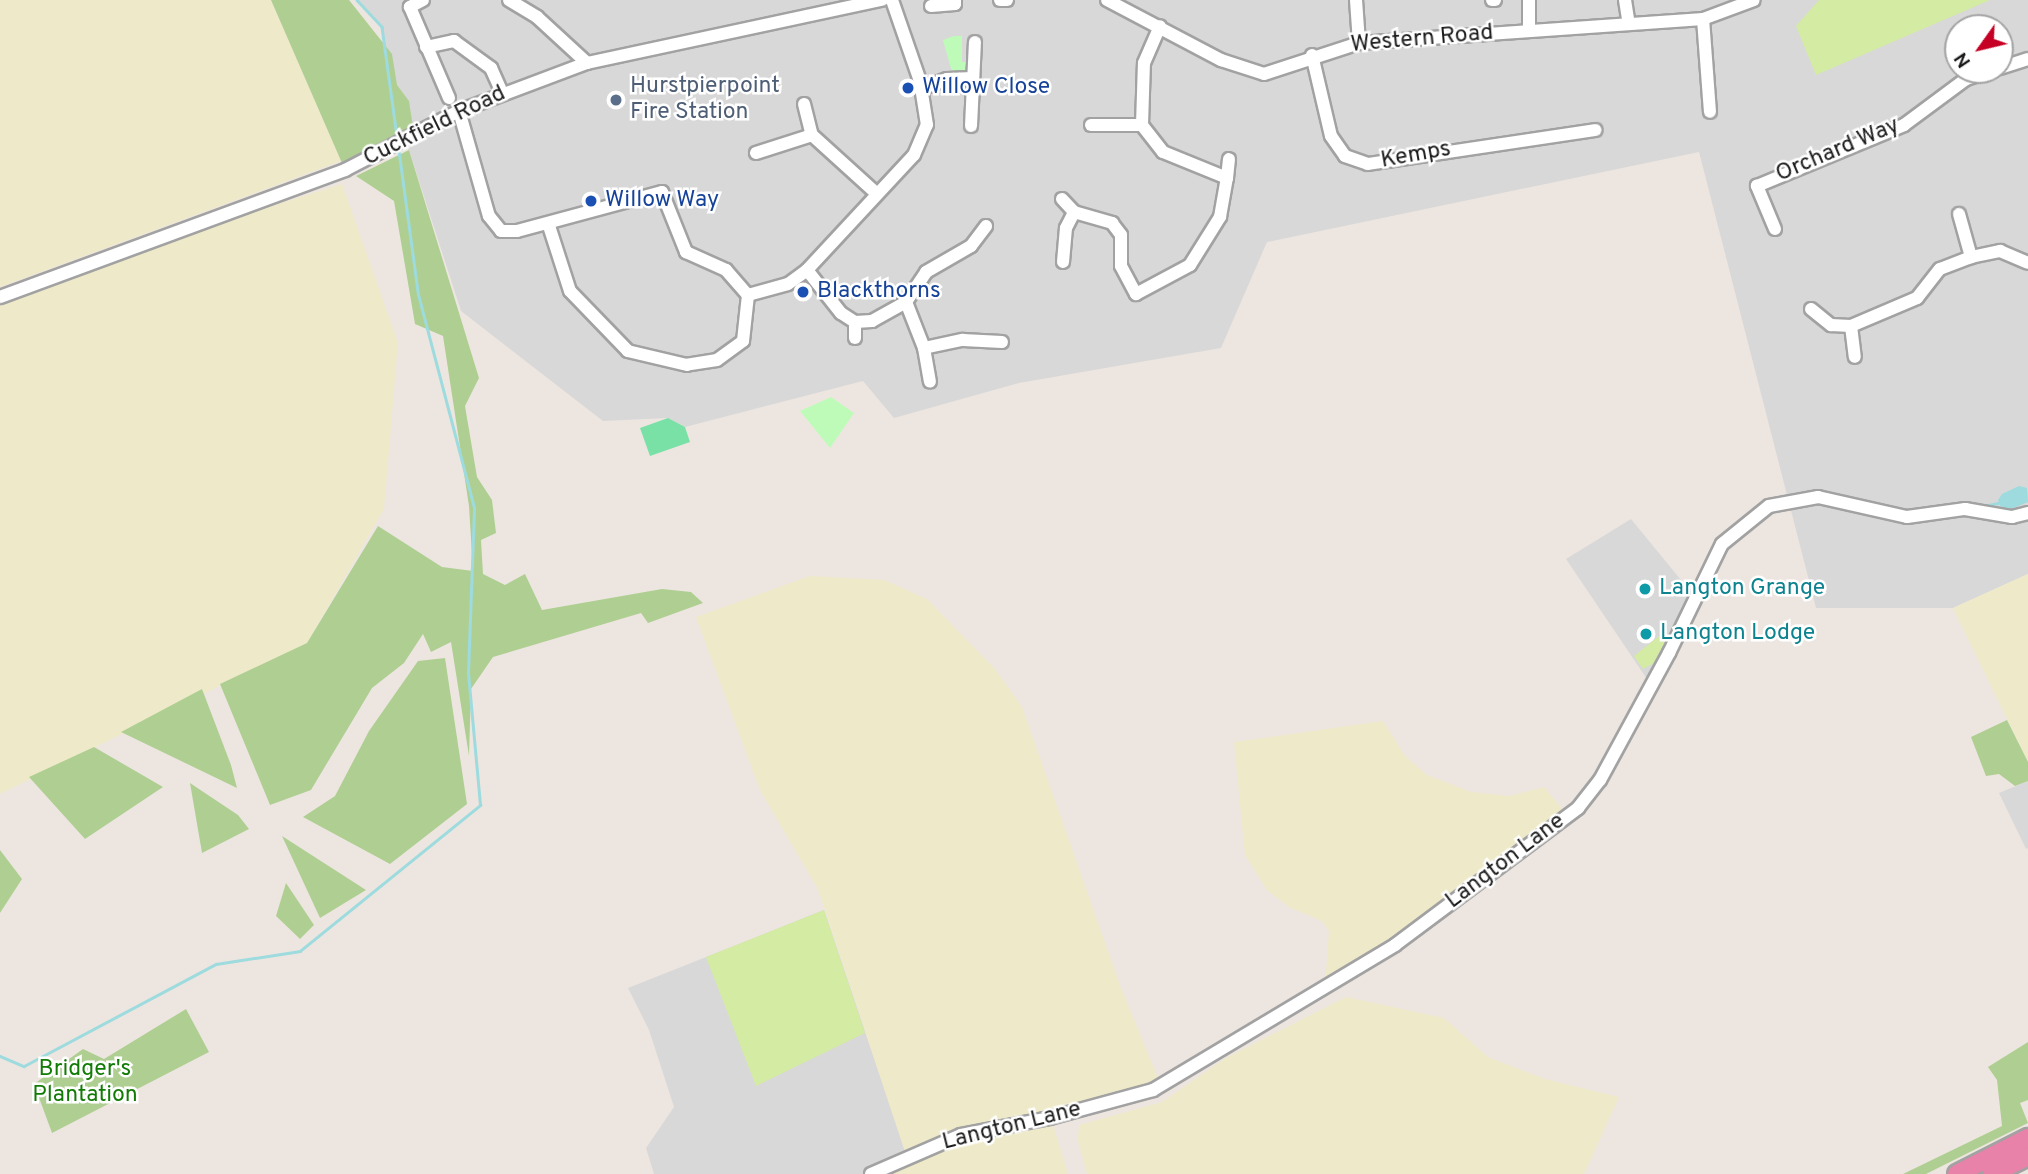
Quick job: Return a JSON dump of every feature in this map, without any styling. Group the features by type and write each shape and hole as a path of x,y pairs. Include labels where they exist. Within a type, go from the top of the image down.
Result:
{"highway":[{"path":"1957,1174 2028,1139"},
{"path":"1992,1174 2028,1156"}],"street":[{"path":"423,0 407,4 449,99"},
{"path":"509,0 537,17 587,63"},
{"name":"Cuckfield Road","path":"0,297 313,183 459,111 587,63 882,0"},
{"path":"748,295 788,284 807,270 914,155 926,125 921,89 892,0"},
{"path":"931,6 955,4 955,0"},
{"path":"1000,0 1007,0"},
{"name":"Western Road","path":"1107,0 1221,60 1264,74 1312,55 1359,43 1703,19 1754,0"},
{"path":"1356,0 1359,43"},
{"path":"1529,0 1529,30"},
{"path":"1625,0 1629,24"},
{"path":"1703,19 1710,112"},
{"path":"1160,26 1144,62 1142,125 1163,152 1227,178"},
{"path":"426,47 454,41 491,68 502,93"},
{"path":"971,126 975,42"},
{"name":"Kemps","path":"1312,55 1331,136 1345,156 1368,164 1595,130"},
{"path":"921,89 947,79 973,78"},
{"name":"Orchard Way","path":"1775,229 1757,186 1904,125 1959,84"},
{"path":"804,104 812,135 876,193"},
{"path":"459,111 489,216 501,231 548,223 662,192 686,252 726,270 748,295 743,341 717,360 687,365 628,351 570,291 548,223"},
{"path":"1091,125 1142,125"},
{"path":"754,153 812,135"},
{"path":"1062,199 1074,212 1116,226 1121,235 1121,266 1132,296 1182,271 1196,258 1220,217 1229,159"},
{"path":"1066,259 1067,222 1074,212"},
{"path":"1959,214 1971,257"},
{"path":"807,270 841,313 855,322 872,321 906,302 926,272 971,246 986,226"},
{"path":"1811,309 1831,325 1851,326 1917,298 1940,269 1971,257 2000,251 2028,263"},
{"path":"906,302 923,348 930,381"},
{"path":"855,322 855,338"},
{"path":"1851,326 1855,357"},
{"path":"923,348 963,340 1002,342"},
{"name":"Langton Lane","path":"871,1174 961,1135 1050,1118 1153,1090 1395,945 1578,808 1600,780 1722,544 1769,506 1818,497 1907,517 1965,509 2012,517 2028,513"}],"shaded area":[{"path":"0,0 271,0 341,161 0,287"},
{"path":"357,0 2028,0 2028,574 1953,608 1816,608 1699,152 1267,242 1221,348 1019,383 894,418 863,381 685,427 668,418 603,421 461,311 409,150 397,136 382,27"},
{"path":"342,184 398,343 384,509 307,643 0,794 0,303 114,255"},
{"name":"Langton Grange","path":"1631,519 1690,591 1647,679 1566,559"},
{"path":"2028,574 2028,762 1953,608"},
{"path":"810,576 884,580 927,599 995,669 1022,707 1121,988 1161,1085 1051,1118 1068,1174 871,1174 907,1158 818,889 760,790 696,617"},
{"path":"1383,721 1405,756 1427,775 1471,792 1510,796 1544,787 1568,816 1325,987 1329,931 1322,921 1289,907 1267,890 1245,855 1234,742"},
{"path":"2028,781 2028,848 2026,849 1999,793"},
{"path":"824,910 908,1158 871,1174 654,1174 646,1148 674,1107 649,1030 628,988"},
{"path":"1346,997 1444,1018 1488,1057 1545,1079 1619,1097 1584,1174 1087,1174 1078,1140 1079,1125 1162,1102 1226,1058"}],"green space":[{"path":"271,0 349,0 392,54 397,85 409,101 414,134 345,170"},
{"path":"1819,0 1990,0 1958,14 1944,14 1944,20 1816,75 1796,26"},
{"path":"962,36 962,62 969,62 963,73 952,72 943,40"},
{"path":"409,150 479,378 465,406 477,477 492,500 496,533 481,540 483,574 505,585 525,574 542,610 662,589 691,592 703,603 648,623 641,613 493,657 471,689 469,756 451,642 431,652 423,634 404,663 372,688 311,790 270,805 220,684 307,643 378,526 442,567 473,571 469,506 443,336 415,324 394,201 356,176"},
{"path":"831,397 854,413 830,448 800,411"},
{"path":"668,418 685,427 690,442 650,456 640,428"},
{"path":"1663,633 1667,638 1654,663 1643,669 1634,656"},
{"path":"445,658 467,804 390,864 303,817 335,796 369,731 418,661"},
{"path":"202,689 231,765 237,788 121,732"},
{"path":"2007,720 2028,762 2028,781 2015,786 1999,774 1986,776 1971,737"},
{"path":"94,747 163,787 85,839 29,777"},
{"path":"190,783 238,815 249,829 202,853"},
{"path":"282,836 366,890 320,918"},
{"path":"0,850 22,879 0,913"},
{"path":"286,883 314,925 300,939 276,916"},
{"path":"824,910 865,1033 756,1086 706,957"},
{"name":"Bridger's Plantation","path":"186,1009 209,1052 52,1133 34,1084 83,1049 104,1059"},
{"path":"2028,1042 2028,1100 2020,1103 2028,1123 1926,1174 1903,1174 2002,1126 1997,1080 1988,1067"}],"water":[{"path":"2019,486 2027,488 2028,502 2011,509 2001,508 1998,500 2002,494"}],"waterway":[{"path":"357,0 382,27 397,137"},
{"path":"0,1056 24,1066 216,964 300,951 480,805 468,673 474,508 418,295 398,147"},
{"path":"1771,500 1816,491"},
{"path":"1984,506 1998,503"},
{"path":"1922,509 1950,505"},
{"path":"1901,510 1915,510"}],"place":[{"name":"Willow Close","path":"908,88"},
{"name":"Hurstpierpoint Fire Station","path":"616,100"},
{"name":"Willow Way","path":"591,201"},
{"name":"Blackthorns","path":"803,292"},
{"name":"Langton Grange","path":"1645,589"},
{"name":"Langton Lodge","path":"1646,634"}]}
